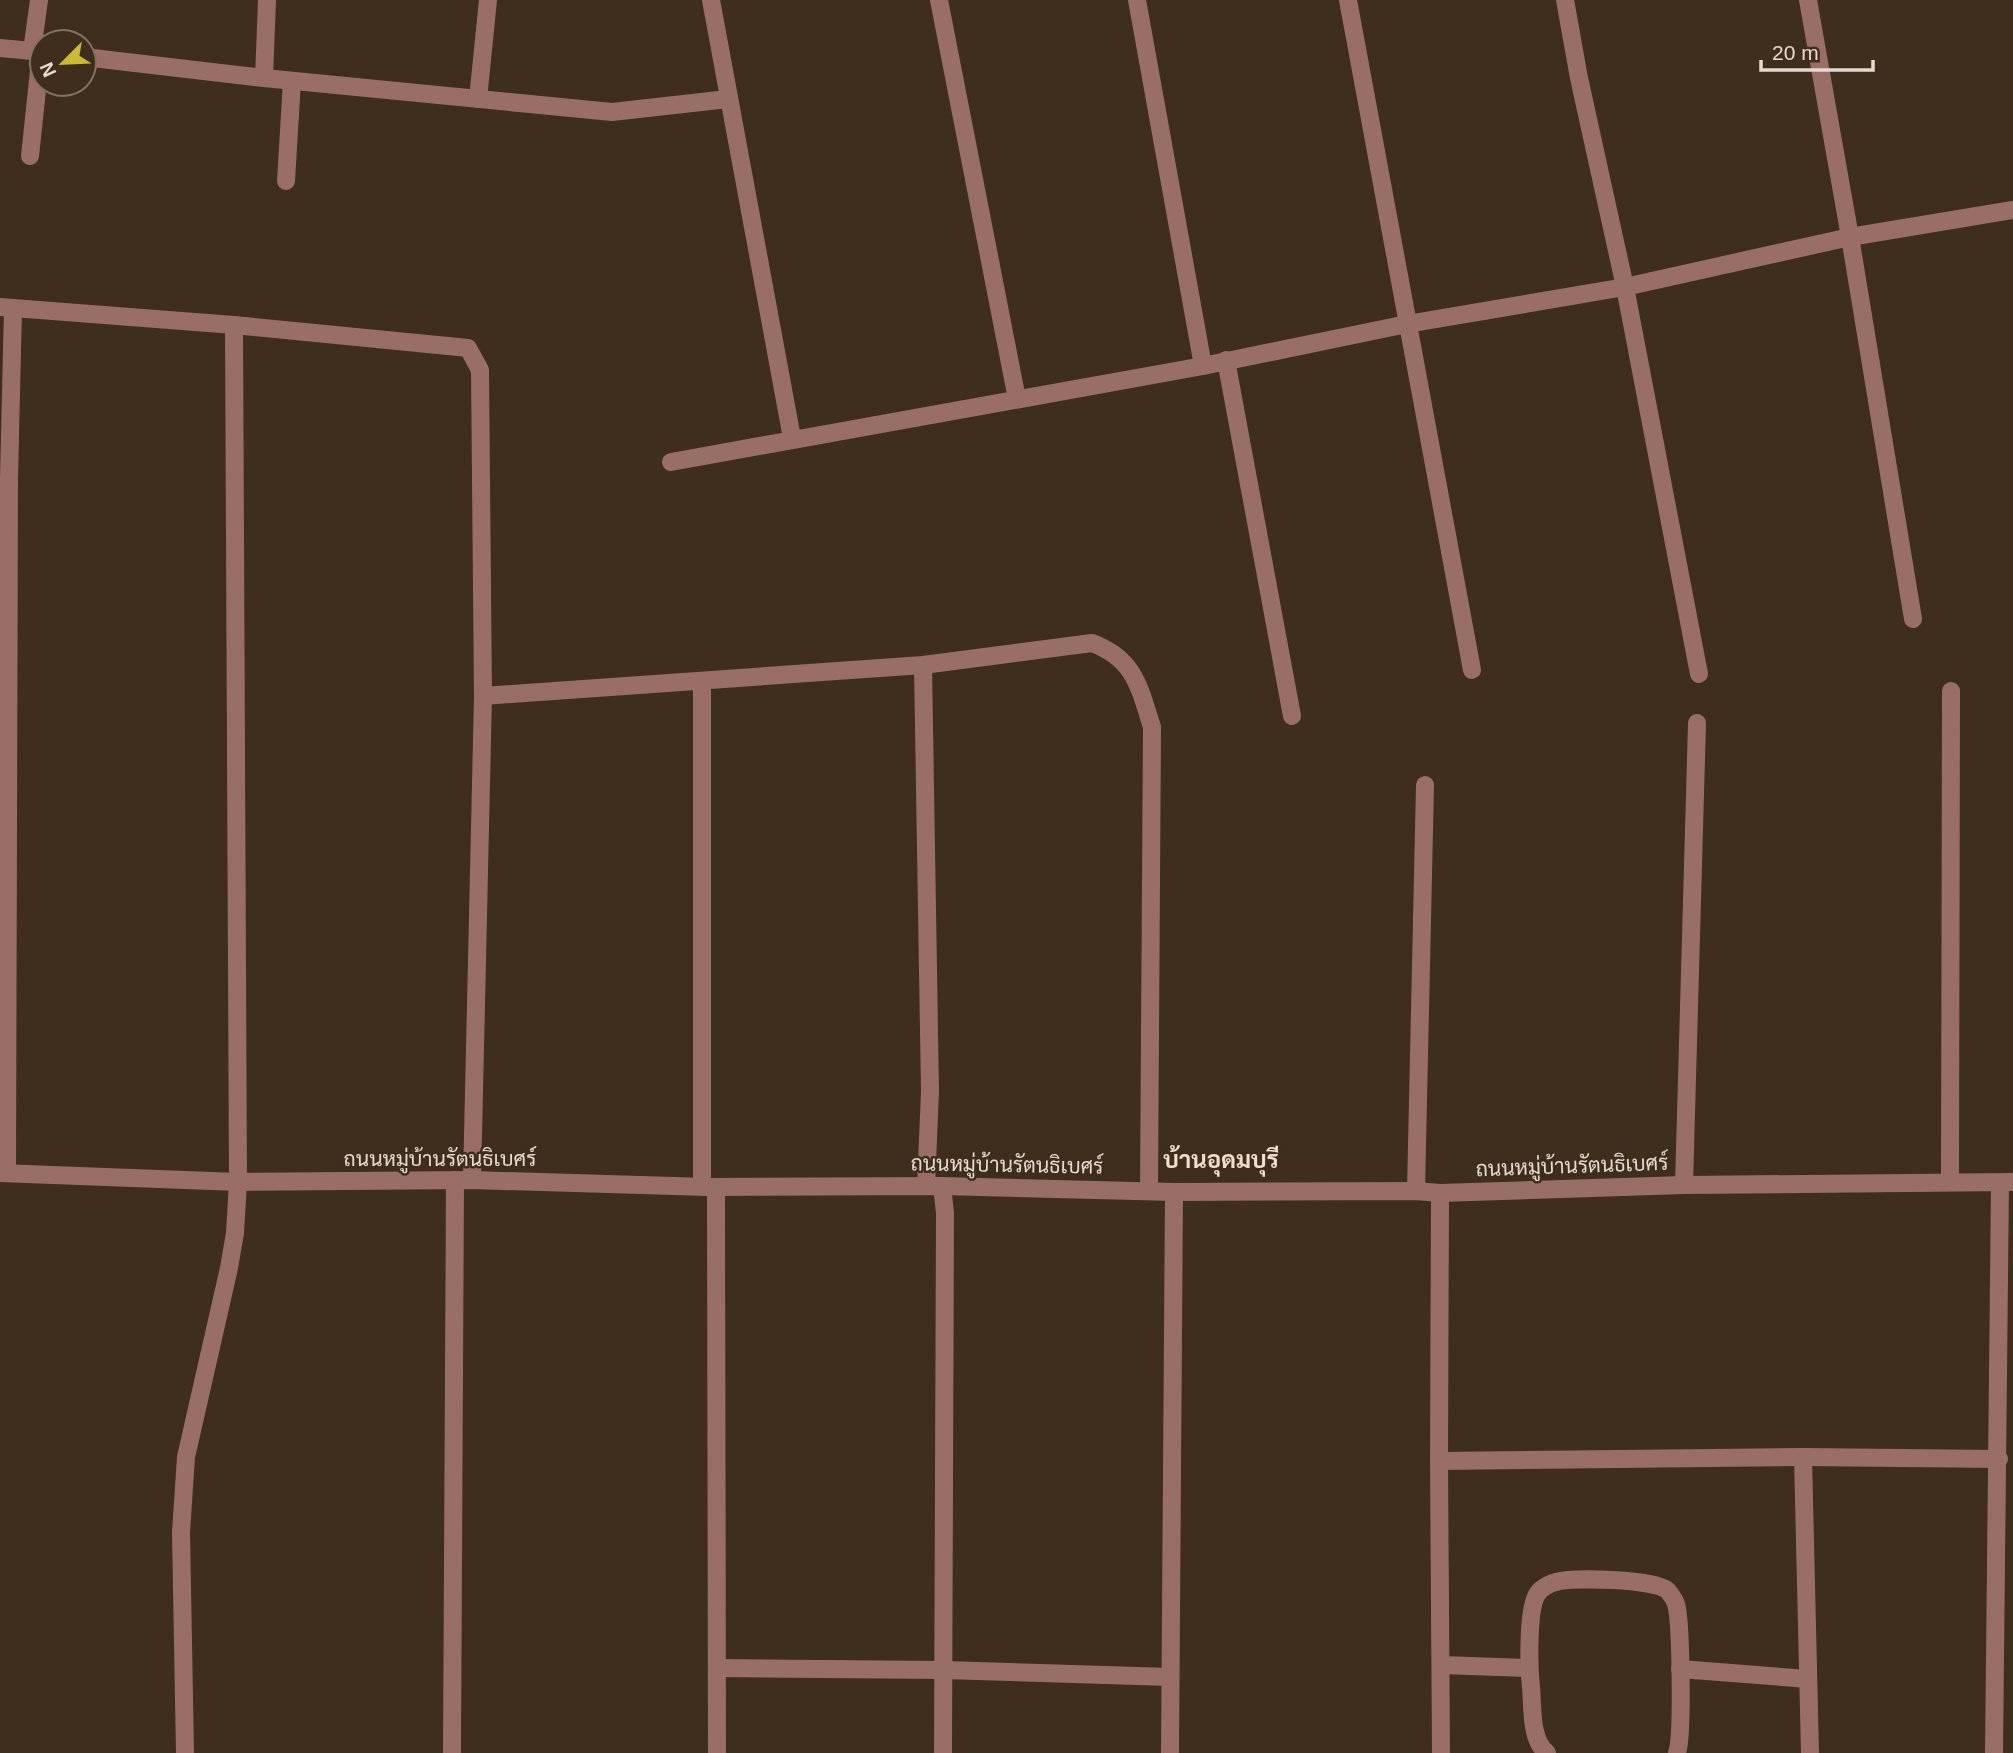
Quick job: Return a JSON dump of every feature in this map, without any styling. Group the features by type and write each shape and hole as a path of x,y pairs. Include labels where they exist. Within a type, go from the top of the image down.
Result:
{"street":[{"path":"38,28 39,0"},
{"path":"264,78 267,0"},
{"path":"478,99 488,0"},
{"path":"711,0 792,438"},
{"path":"939,0 1017,399"},
{"path":"1137,0 1203,366"},
{"path":"1348,0 1472,670"},
{"path":"1564,0 1625,286 1699,674"},
{"path":"1808,0 1913,619"},
{"path":"0,48 28,51"},
{"path":"98,59 292,81 612,112 728,99"},
{"path":"286,181 292,81"},
{"path":"30,156 34,98"},
{"path":"671,462 792,438 1203,366 1407,324 1625,286 1850,237 2013,210"},
{"path":"3,1173 9,478 7,307 234,325 468,348 481,370 483,696 463,1180 452,1753"},
{"path":"185,1753 181,1532 186,1457 229,1268 235,1233 238,1182 234,325"},
{"path":"1226,360 1292,716"},
{"path":"483,696 923,665 1092,643 1109,649 1126,663 1141,693 1152,727 1149,1190"},
{"path":"923,665 930,1092 934,1186 946,1213 943,1753"},
{"path":"702,681 717,1753"},
{"path":"1950,1182 1951,691"},
{"path":"1684,1185 1697,723"},
{"path":"1416,1191 1425,785"},
{"name":"ถนนหมู่บ้านรัตนธิเบศร์","path":"3,1173 238,1182 463,1180 709,1187 934,1186 1174,1192 1440,1193 1684,1185 2007,1182"},
{"path":"1994,1753 2004,1670 1999,1459 2007,1182"},
{"path":"1170,1753 1174,1192"},
{"path":"1440,1193 1441,1753"},
{"path":"1439,1461 1803,1457 1999,1459"},
{"path":"1803,1457 1810,1753"},
{"path":"1547,1753 1540,1748 1535,1733 1529,1668 1532,1603 1539,1591 1556,1582 1620,1580 1655,1583 1668,1591 1676,1603 1680,1670 1677,1753"},
{"path":"1442,1665 1529,1668"},
{"path":"717,1668 944,1670 1170,1677"},
{"path":"1680,1670 1808,1679"}],"district":[{"name":"บ้านอุดมบุรี","path":"1221,1160"}]}
